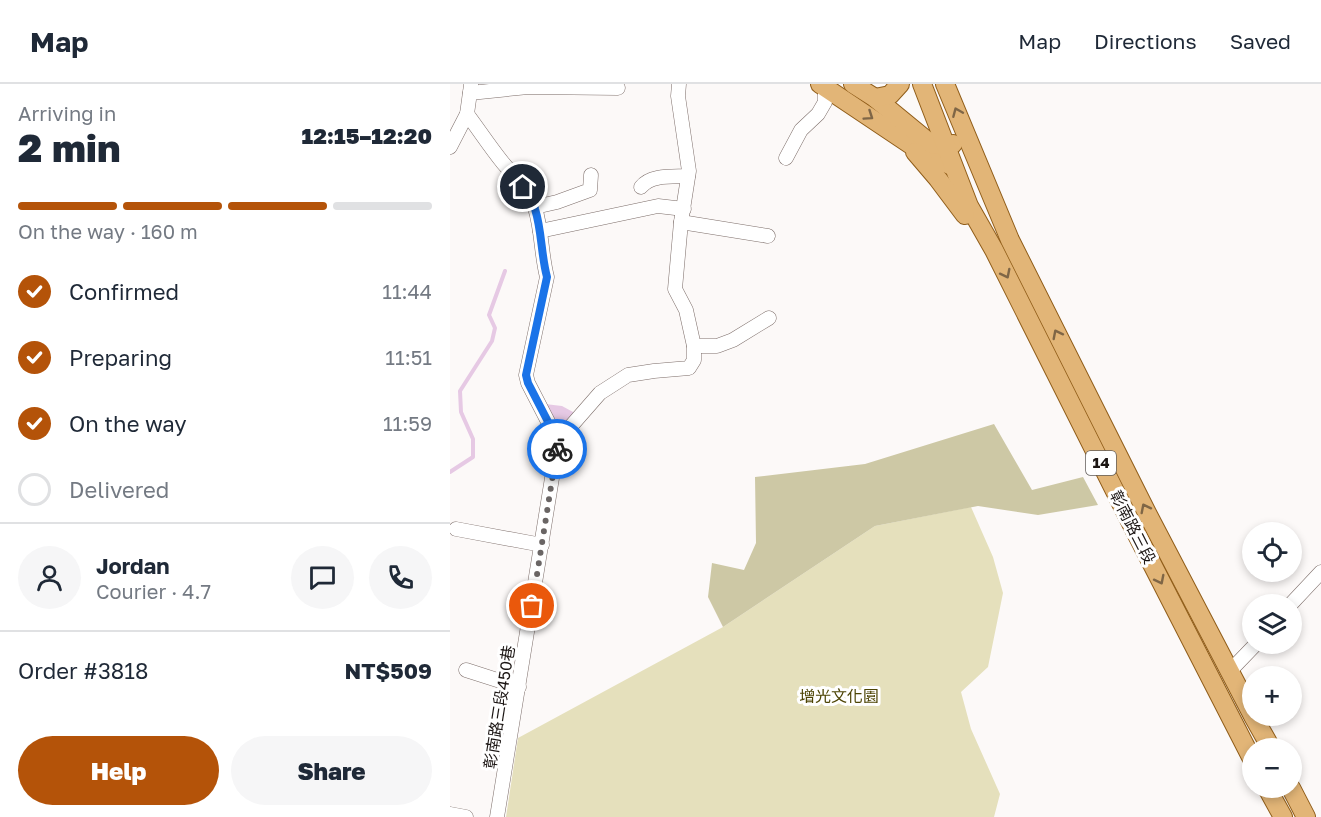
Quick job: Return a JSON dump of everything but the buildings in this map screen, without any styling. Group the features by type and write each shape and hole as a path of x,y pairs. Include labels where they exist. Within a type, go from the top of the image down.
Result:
{"main road":[{"path":"853,84 875,98 931,144 946,146 969,141"},
{"path":"875,98 890,95 900,84"},
{"name":"彰南路三段","path":"922,84 969,206 994,250 1242,739"},
{"name":"彰南路三段","path":"945,84 1010,240 1147,513 1230,671"},
{"path":"823,85 926,155 952,166 969,141"},
{"path":"906,142 994,250"},
{"name":"14","path":"1230,671 1242,694"},
{"path":"1273,798 1283,817"},
{"path":"1296,798 1305,817"}],"street":[{"path":"467,114 523,187 535,207 547,277 526,375 558,441 600,393 628,375 654,370 688,368 694,360 694,346 686,310 675,289 689,171 678,96 679,84"},
{"path":"786,158 801,130 822,108 825,102 823,85"},
{"path":"450,147 467,114 471,88 618,88"},
{"path":"535,207 590,190 591,175"},
{"path":"641,187 645,182 660,177 688,176"},
{"path":"540,231 658,206 683,215 768,236"},
{"path":"694,346 717,346 750,331 769,318"},
{"name":"彰南路三段450巷","path":"497,817 558,441"},
{"path":"456,529 542,545"},
{"path":"1300,594 1321,572"},
{"path":"1230,671 1246,654"},
{"path":"466,670 519,687"},
{"path":"450,814 466,817"}],"green space":[{"name":"增光文化園","path":"971,507 993,557 1003,593 988,667 961,692 971,729 1000,794 994,817 506,817 518,738 723,627 875,526"}],"shaded area":[{"path":"545,404 562,406 574,415 565,426 558,429"},
{"path":"994,424 1032,490 1083,477 1098,505 1038,515 978,506 875,526 723,627 708,597 712,563 744,570 756,543 755,477 865,464"}],"waterway":[{"path":"450,472 473,457 473,439 461,412 460,391 492,341 495,328 489,315 505,271"}],"way so far":[{"path":"532,606 557,449"}],"route":[{"path":"523,187 535,207 547,277 526,375 558,441 557,449"}]}
